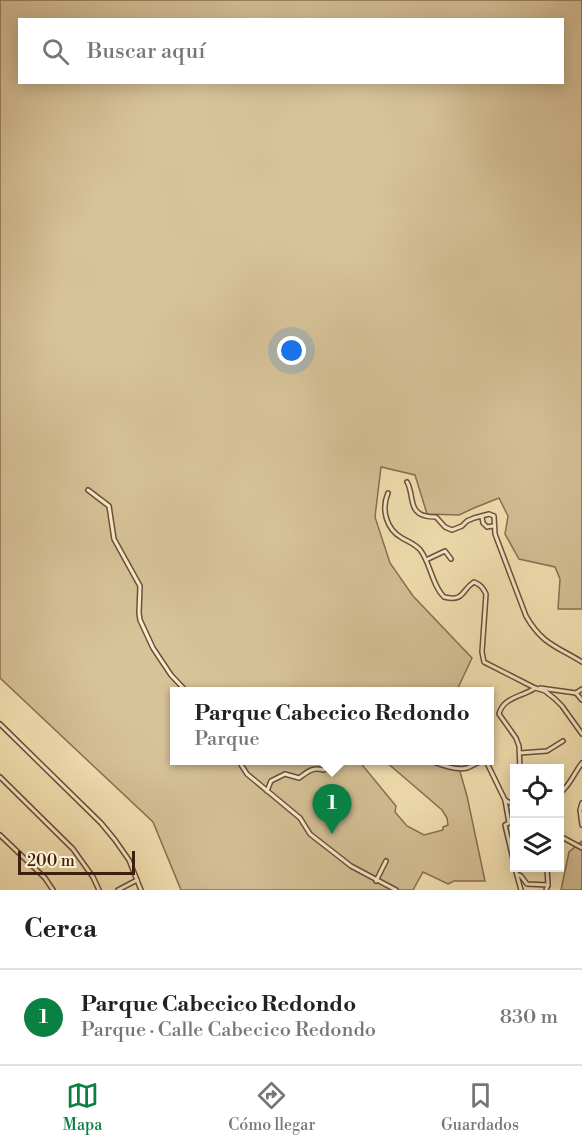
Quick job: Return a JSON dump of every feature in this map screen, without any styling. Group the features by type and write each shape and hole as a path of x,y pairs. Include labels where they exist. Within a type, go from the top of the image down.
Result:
{"street":[{"path":"407,482 414,509 425,516 436,517 445,528 452,530 462,526 468,520 489,514 494,516 495,534 532,627 551,645 582,662"},
{"path":"88,490 109,506 114,540 140,586 140,620 153,648 171,675 182,687"},
{"path":"388,493 384,508 391,528 420,549 436,586 444,597 455,599 462,596 474,582 480,584 486,594 482,652 484,662 545,691 562,706 582,734"},
{"path":"482,516 483,523 487,527 493,526"},
{"path":"426,560 445,551 451,559"},
{"path":"520,764 519,746 499,714 501,707 509,699 528,693 535,688 576,693 582,700"},
{"path":"576,693 582,689"},
{"path":"0,724 101,823 129,860 140,890"},
{"path":"520,753 548,750 563,741"},
{"path":"564,790 582,763"},
{"path":"241,765 247,774 300,818 310,834 351,866 396,890"},
{"path":"267,791 271,781 285,774 299,778 309,770 316,768 324,770 327,767 325,765"},
{"path":"444,765 463,768 471,765"},
{"path":"488,765 505,800 509,823 505,825 510,841"},
{"path":"0,777 73,849 93,877 99,890"},
{"path":"505,800 510,803"},
{"path":"582,803 580,810 582,825"},
{"path":"0,835 45,878 53,890"},
{"path":"564,838 582,848"},
{"path":"376,880 386,861"},
{"path":"546,890 548,885 547,872"},
{"path":"517,874 527,884 548,885"},
{"path":"517,874 521,890"},
{"path":"118,890 137,880"}],"shaded area":[{"path":"0,0 582,0 582,609 558,609 560,579 555,567 519,559 505,534 508,516 499,498 459,515 427,514 415,475 381,467 375,517 390,563 413,596 472,658 458,687 170,687 170,765 362,765 396,806 395,812 407,826 424,835 443,830 443,827 448,825 447,818 442,810 390,765 458,765 485,881 454,881 448,884 423,872 413,890 181,890 153,822 0,678"},
{"path":"582,841 582,890 561,890 569,852"}],"place":[{"name":"Parque Cabecico Redondo","path":"332,834"}]}
